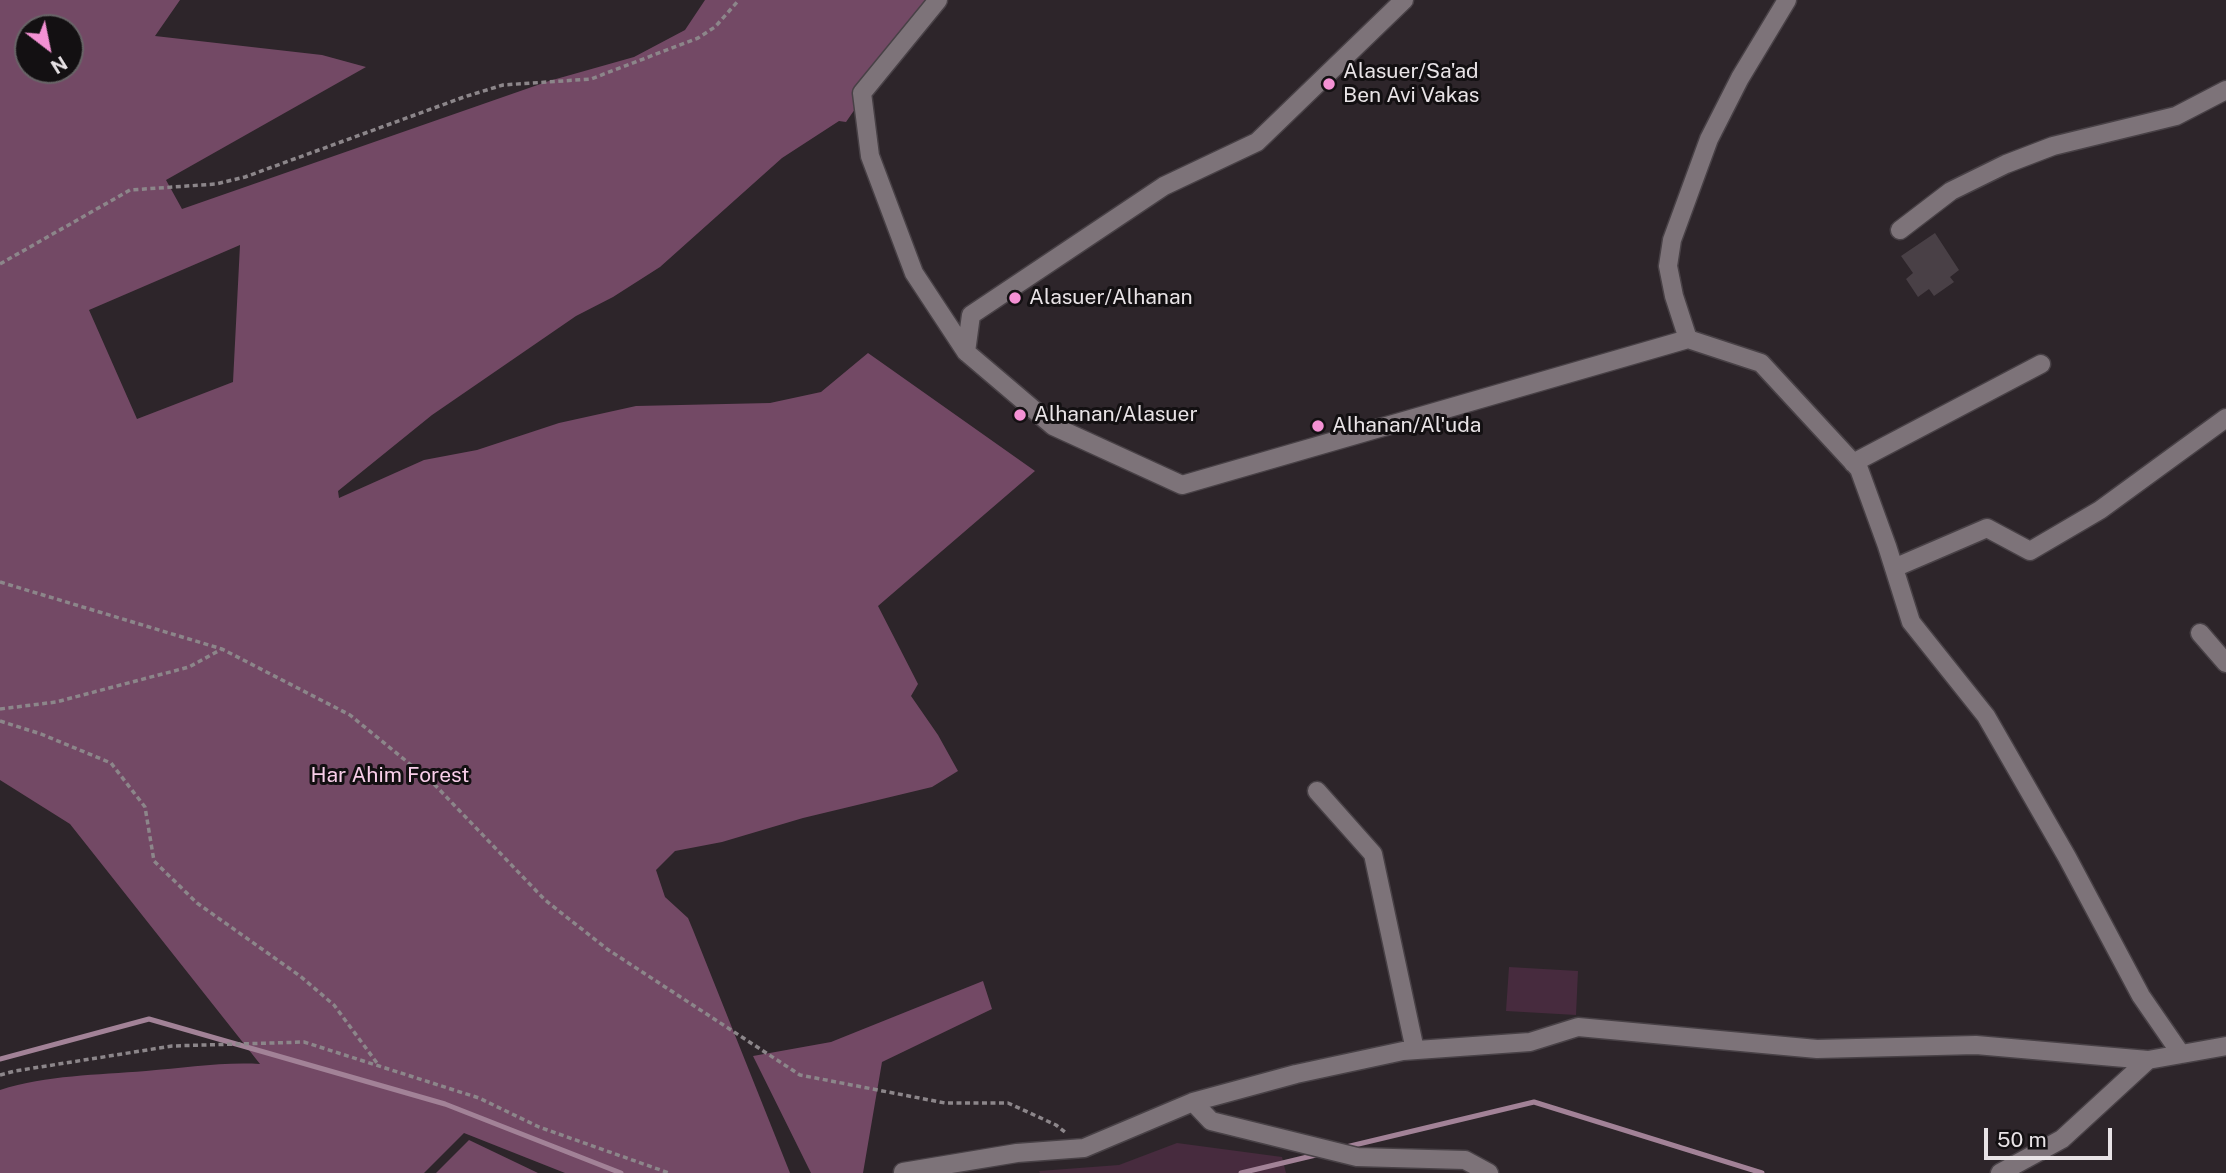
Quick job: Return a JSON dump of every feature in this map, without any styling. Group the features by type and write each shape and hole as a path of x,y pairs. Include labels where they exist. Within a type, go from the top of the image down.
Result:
{"street":[{"path":"938,0 862,93 870,156 914,273 966,352 1053,426 1182,485 1688,339 1761,363 1859,469 1911,622 1986,716 2141,996 2181,1054"},
{"path":"1387,15 1397,0"},
{"path":"966,352 971,316 1164,186 1257,142 1404,0"},
{"path":"1688,339 1674,296 1668,266 1672,240 1709,139 1740,78 1787,0"},
{"path":"1900,230 1951,191 2006,164 2053,146 2176,116 2226,90"},
{"path":"1853,463 2041,364"},
{"path":"1894,568 1987,528 2030,551 2101,510 2226,418"},
{"path":"2200,633 2226,663"},
{"path":"1317,791 1373,854 1415,1050"},
{"path":"903,1172 1017,1153 1084,1148 1193,1102 1296,1074 1415,1050 1530,1042 1578,1027 1817,1049 1976,1045 2148,1060 2226,1046"},
{"path":"2000,1173 2062,1139 2148,1060"},
{"path":"1193,1102 1212,1121 1317,1148 1357,1157 1465,1160 1489,1173"}],"path":[{"path":"0,264 130,190 216,184 245,177 503,85 591,79 698,38 715,27 739,0"},
{"path":"0,582 222,649 350,715 433,783 545,901 607,949 800,1075 945,1103 1008,1103 1056,1125 1084,1148"},
{"path":"0,709 56,702 189,667 222,649"},
{"path":"0,721 41,734 111,763 145,807 154,861 197,903 300,976 334,1005 379,1065"},
{"path":"0,1075 15,1070 122,1056 172,1046 304,1042 480,1098 539,1127 669,1173"}],"shaded area":[{"path":"1509,967 1578,971 1576,1015 1506,1011"},
{"path":"1177,1143 1282,1157 1286,1173 1039,1171 1119,1165"}],"green space":[{"name":"Har Ahim Forest","path":"0,0 180,0 155,36 322,55 366,67 166,180 182,209 549,81 634,57 685,30 705,0 931,0 846,122 839,121 782,158 660,267 613,297 576,316 432,415 338,491 339,498 424,460 477,450 559,423 636,406 770,403 821,392 868,353 1035,471 878,606 918,684 911,696 938,735 958,771 932,787 803,818 722,842 675,851 656,870 665,897 688,918 790,1173 565,1173 464,1133 424,1173 0,1173 0,1090 72,1076 260,1064 70,824 0,780","holes":["240,245 233,382 137,419 89,310"]},
{"path":"983,981 992,1009 882,1062 863,1173 811,1173 753,1056 831,1042"},
{"path":"469,1140 538,1173 436,1173"}],"building":[{"path":"1935,233 1959,270 1950,277 1954,282 1934,296 1929,289 1918,297 1906,279 1913,273 1901,256"}],"waterway":[{"path":"0,1059 149,1019 445,1104 621,1173"},
{"path":"1346,1147 1534,1102 1762,1173"},
{"path":"1241,1173 1320,1154"}],"place":[{"name":"Alasuer/Sa'ad Ben Avi Vakas","path":"1329,84"},
{"name":"Alasuer/Alhanan","path":"1015,298"},
{"name":"Alhanan/Alasuer","path":"1020,415"},
{"name":"Alhanan/Al'uda","path":"1318,426"}]}
